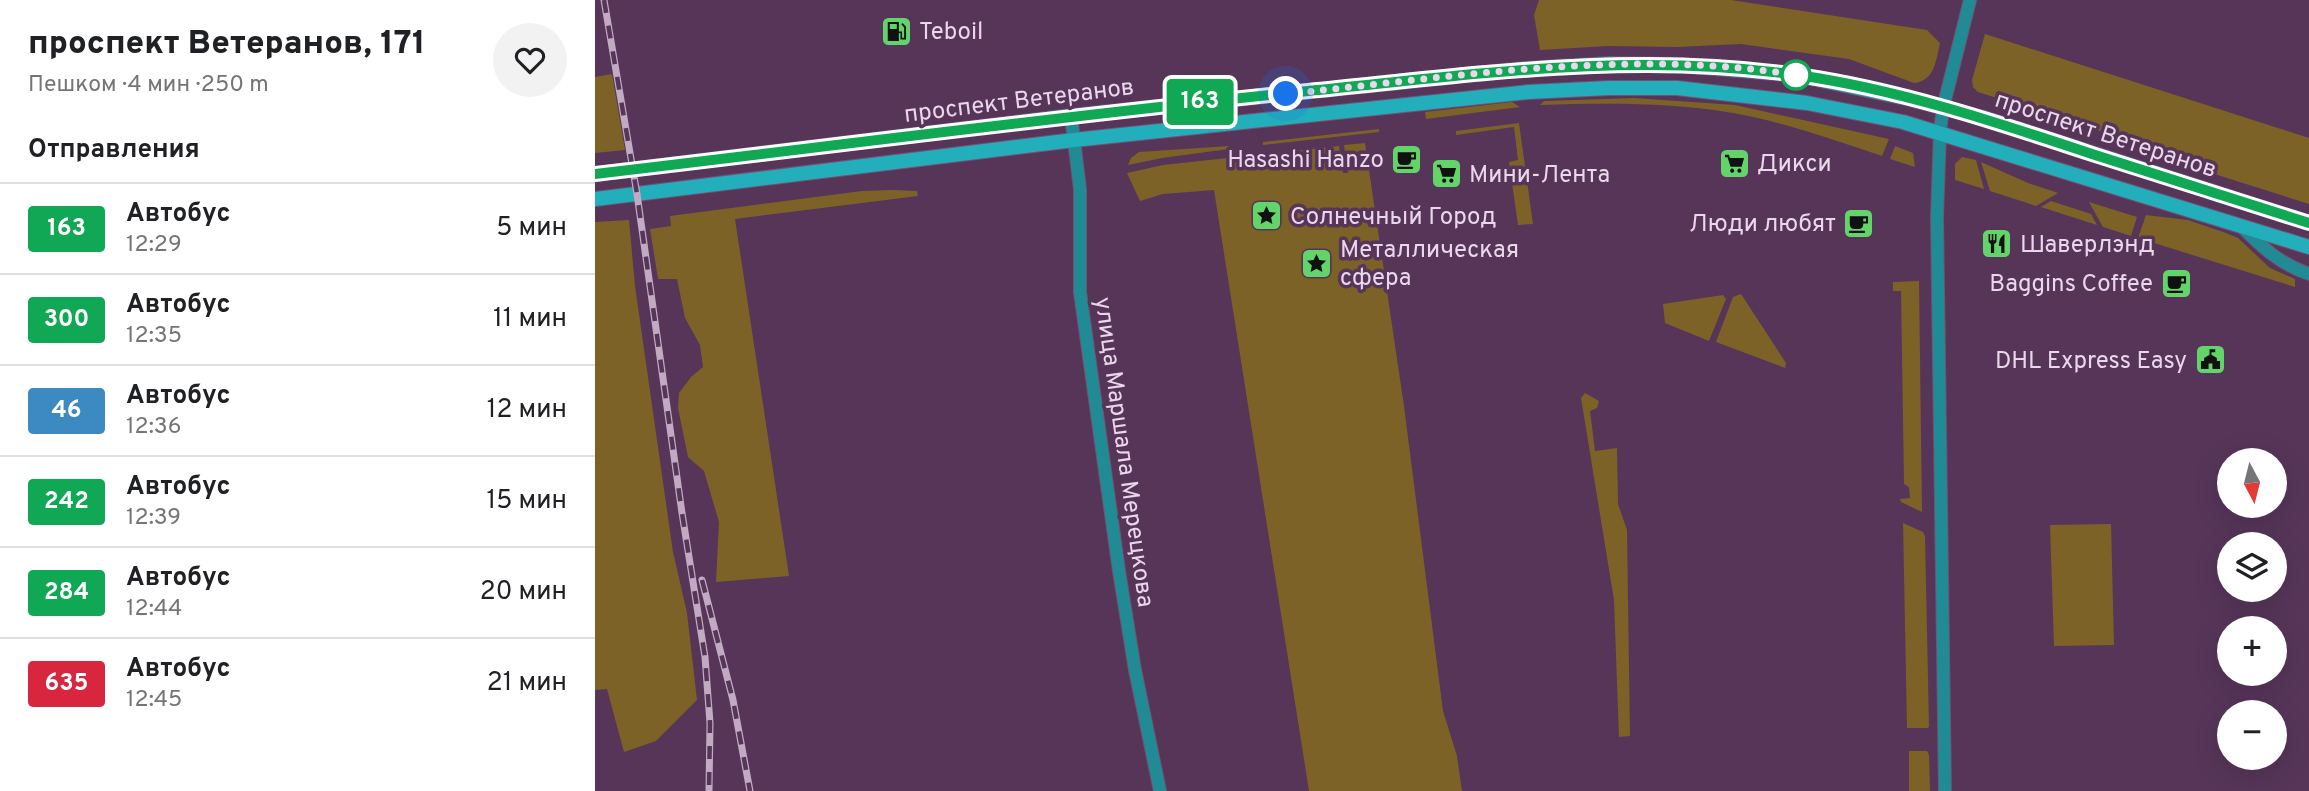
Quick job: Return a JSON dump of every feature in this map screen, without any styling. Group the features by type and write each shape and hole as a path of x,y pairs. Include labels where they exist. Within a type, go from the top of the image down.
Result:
{"main road":[{"name":"проспект Ветеранов","path":"595,174 1071,116 1525,69 1609,64 1678,65 1797,75 1846,84 1987,119 2309,223"},
{"name":"проспект Ветеранов","path":"595,199 1074,140 1528,92 1677,88 1807,103 1940,131 2309,247"}],"street":[{"path":"1945,791 1937,275 1940,131 1943,108 1970,0"},
{"name":"улица Маршала Мерецкова","path":"1071,116 1080,189 1080,292 1119,571 1135,670 1160,791"},
{"path":"2241,226 2268,253 2286,265 2309,274"}],"shaded area":[{"path":"1539,0 1731,0 1927,30 1940,43 1936,63 1930,74 1914,83 1849,59 1741,44 1540,50 1534,15"},
{"path":"1985,34 2309,138 2309,204 2167,159 2105,133 1978,92 1973,87 1972,80"},
{"path":"612,74 625,150 595,153 595,77"},
{"path":"1634,98 1735,105 1889,139 1882,156 1771,121 1709,109 1637,104 1540,105 1544,101"},
{"path":"1512,102 1520,107 1426,119 1425,112"},
{"path":"1519,123 1533,224 1518,225 1509,162 1518,160 1514,127 1456,135 1456,131"},
{"path":"1379,129 1379,132 1263,145 1263,142"},
{"path":"1365,143 1404,406 1443,711 1457,756 1462,791 1309,791 1214,190 1163,194 1140,201 1127,173 1163,165 1339,146 1343,173 1348,173 1344,145"},
{"path":"1229,146 1229,149 1128,165 1131,158 1139,152"},
{"path":"1895,146 1913,153 1915,167 1890,159"},
{"path":"1962,157 1976,160 1984,189 1955,180 1955,164"},
{"path":"1981,162 2058,193 2036,206 1990,191"},
{"path":"862,191 917,191 918,196 735,219 789,576 716,582 719,522 704,471 688,457 678,408 679,393 703,367 700,345 685,318 677,279 658,279 650,229 671,226 670,216"},
{"path":"2051,201 2091,214 2097,225 2041,207"},
{"path":"2089,202 2137,217 2131,236 2103,227"},
{"path":"2146,215 2188,220 2238,238 2270,268 2295,279 2295,287 2138,238"},
{"path":"629,220 635,286 673,552 687,613 697,700 656,741 624,752 607,689 595,690 595,222"},
{"path":"1919,281 1922,512 1900,499 1910,498 1909,487 1904,484 1901,291 1893,291 1893,282"},
{"path":"1741,294 1786,363 1785,368 1716,342 1733,297"},
{"path":"1723,295 1726,299 1709,341 1665,323 1663,304"},
{"path":"1585,393 1599,401 1597,408 1590,411 1595,451 1617,448 1618,504 1627,530 1630,736 1619,737 1614,600 1581,398"},
{"path":"1903,523 1923,532 1925,536 1927,728 1907,728"},
{"path":"2111,524 2114,645 2054,646 2050,525"},
{"path":"1909,751 1927,751 1930,791 1909,791"}],"railway":[{"path":"604,0 637,194 705,657 710,723 709,791"},
{"path":"702,580 733,700 750,791"}],"bus line":[{"name":"163","path":"595,174 1071,116 1525,69 1609,64 1678,65 1797,75 1910,99 1987,119 2309,223"}],"place":[{"name":"Teboil","path":"896,31"},
{"name":"Hasashi Hanzo","path":"1407,159"},
{"name":"Дикси","path":"1734,163"},
{"name":"Мини-Лента","path":"1446,174"},
{"name":"Солнечный Город","path":"1267,216"},
{"name":"Люди любят","path":"1859,223"},
{"name":"Шаверлэнд","path":"1997,244"},
{"name":"Металлическая сфера","path":"1317,263"},
{"name":"Baggins Coffee","path":"2176,283"},
{"name":"DHL Express Easy","path":"2210,360"}],"route":[{"path":"1286,94 1525,69 1609,64 1738,68 1796,75"}]}
